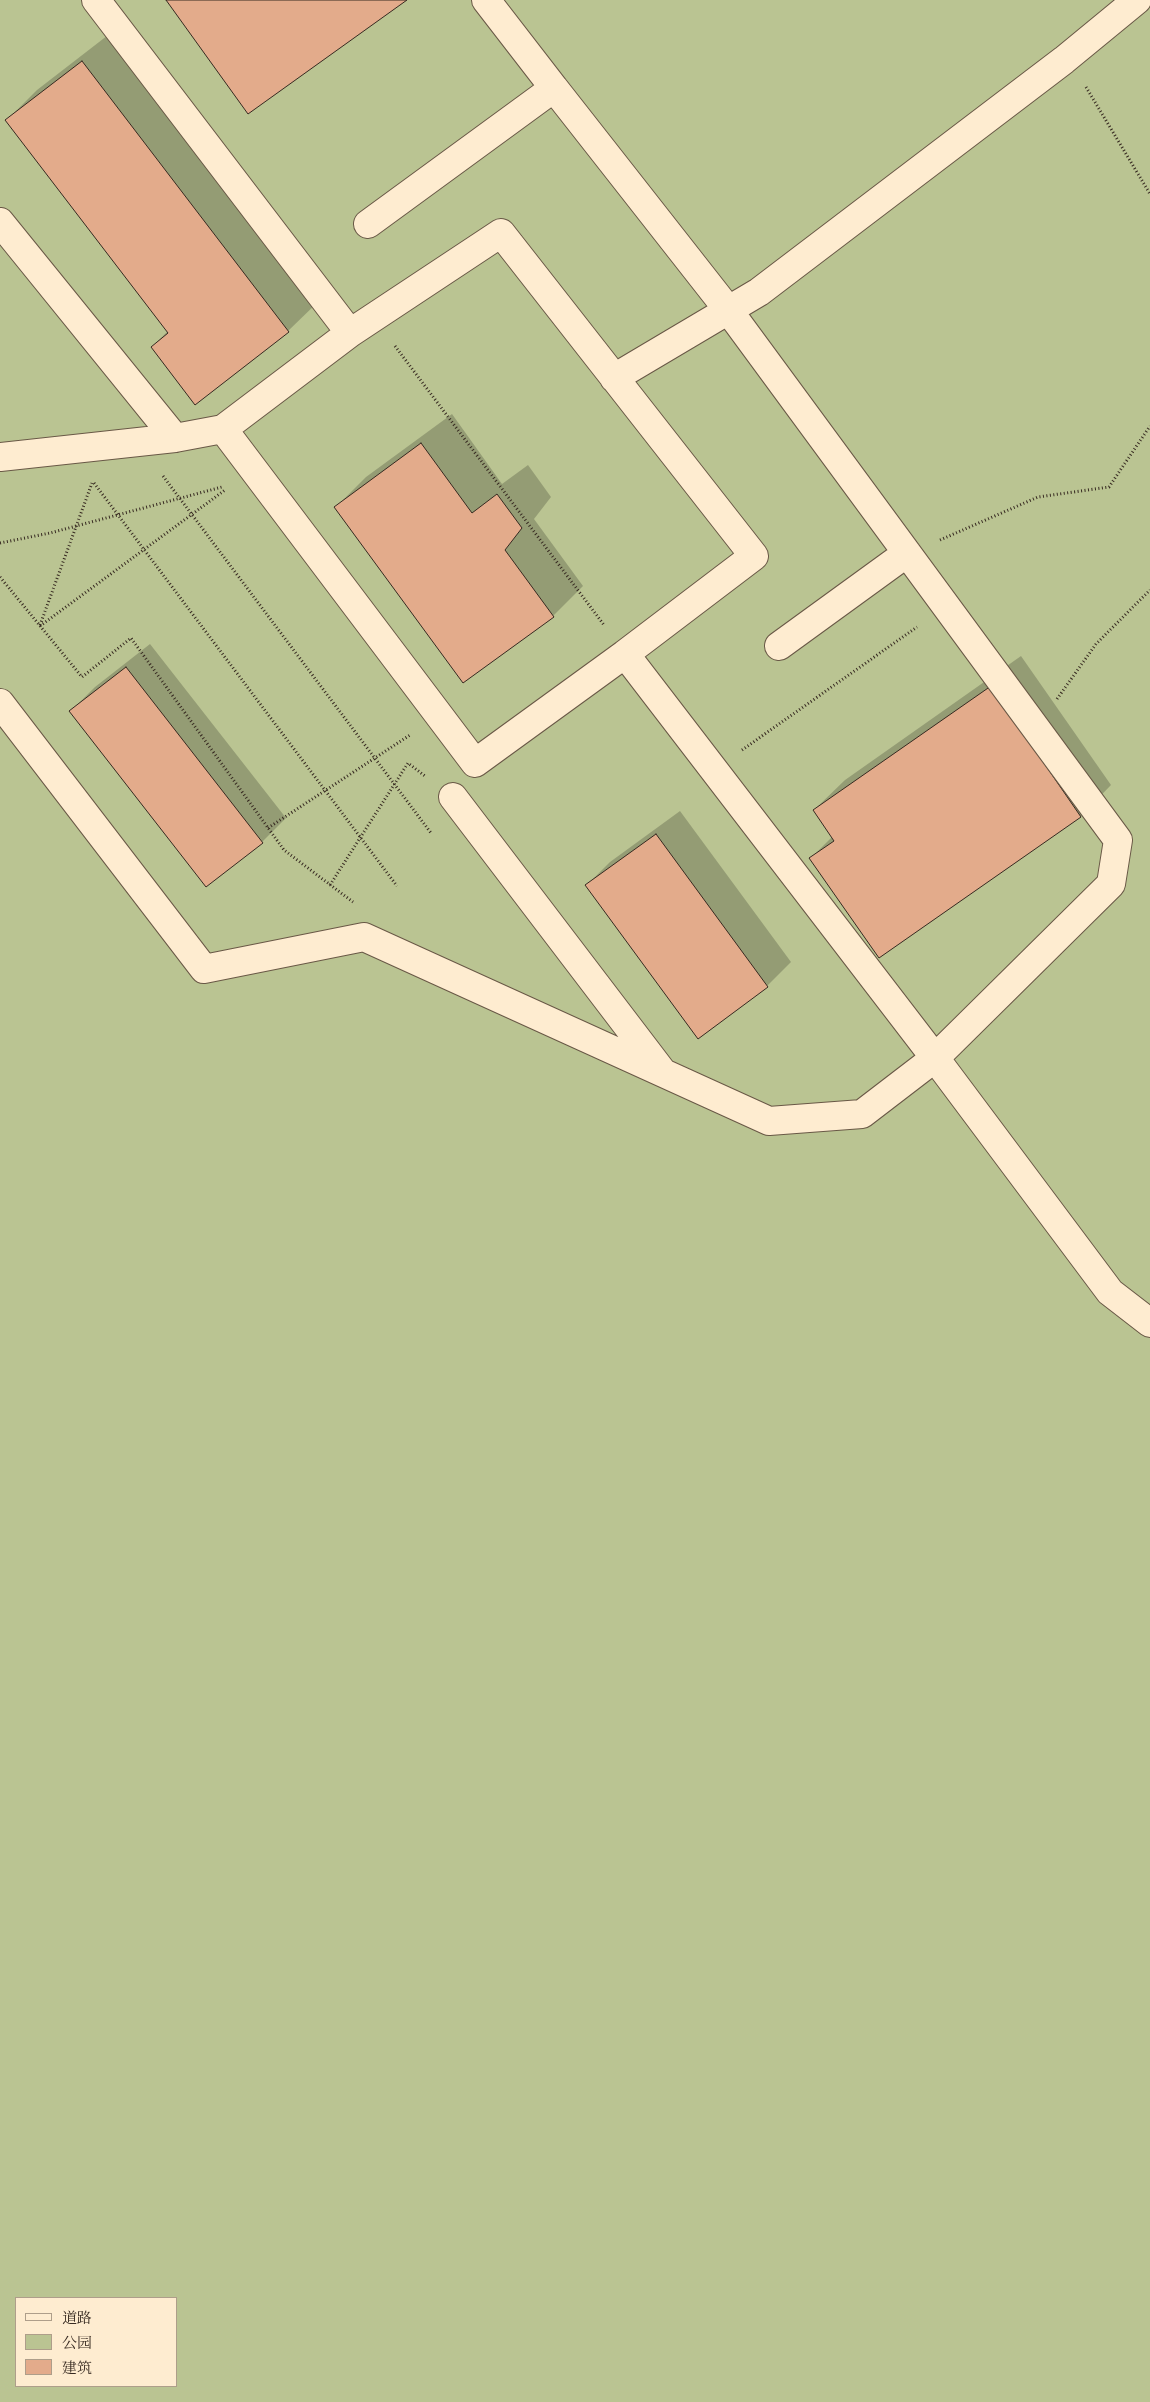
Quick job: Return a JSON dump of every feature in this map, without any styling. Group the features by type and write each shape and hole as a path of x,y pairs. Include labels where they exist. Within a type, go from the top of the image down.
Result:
{"street":[{"path":"96,0 350,333"},
{"path":"0,703 204,969 364,937 769,1121 862,1114 935,1058 1111,884 1118,840 729,311 486,0"},
{"path":"614,378 759,292 1064,60 1137,0"},
{"path":"368,224 554,88"},
{"path":"0,222 175,438"},
{"path":"0,457 138,443 223,429 350,333 501,233 754,556 625,654 475,763 223,429"},
{"path":"779,646 907,553"},
{"path":"625,654 935,1058 1110,1292 1150,1323"},
{"path":"453,797 664,1073"}],"path":[{"path":"1064,60 1093,96 1150,194"},
{"path":"374,318 625,654"},
{"path":"907,553 1038,498 1108,487 1150,426"},
{"path":"138,443 430,833"},
{"path":"40,626 93,481 396,886"},
{"path":"0,543 77,526 232,484 40,626"},
{"path":"0,577 82,678 131,638 284,850 360,908"},
{"path":"1036,728 1096,644 1150,590"},
{"path":"740,751 946,606"},
{"path":"268,828 440,715"},
{"path":"330,885 408,763 453,797"}],"green space":[{"path":"0,0 1150,0 1150,2402 0,2402"}],"building":[{"path":"166,0 407,0 248,114"},
{"path":"82,61 289,332 195,405 151,347 168,333 5,120"},
{"path":"421,443 472,513 497,494 522,528 505,550 554,617 463,683 334,507"},
{"path":"126,667 263,843 206,887 69,711"},
{"path":"991,686 1081,817 879,958 809,858 834,841 813,810"},
{"path":"656,834 768,987 698,1039 585,885"}]}
